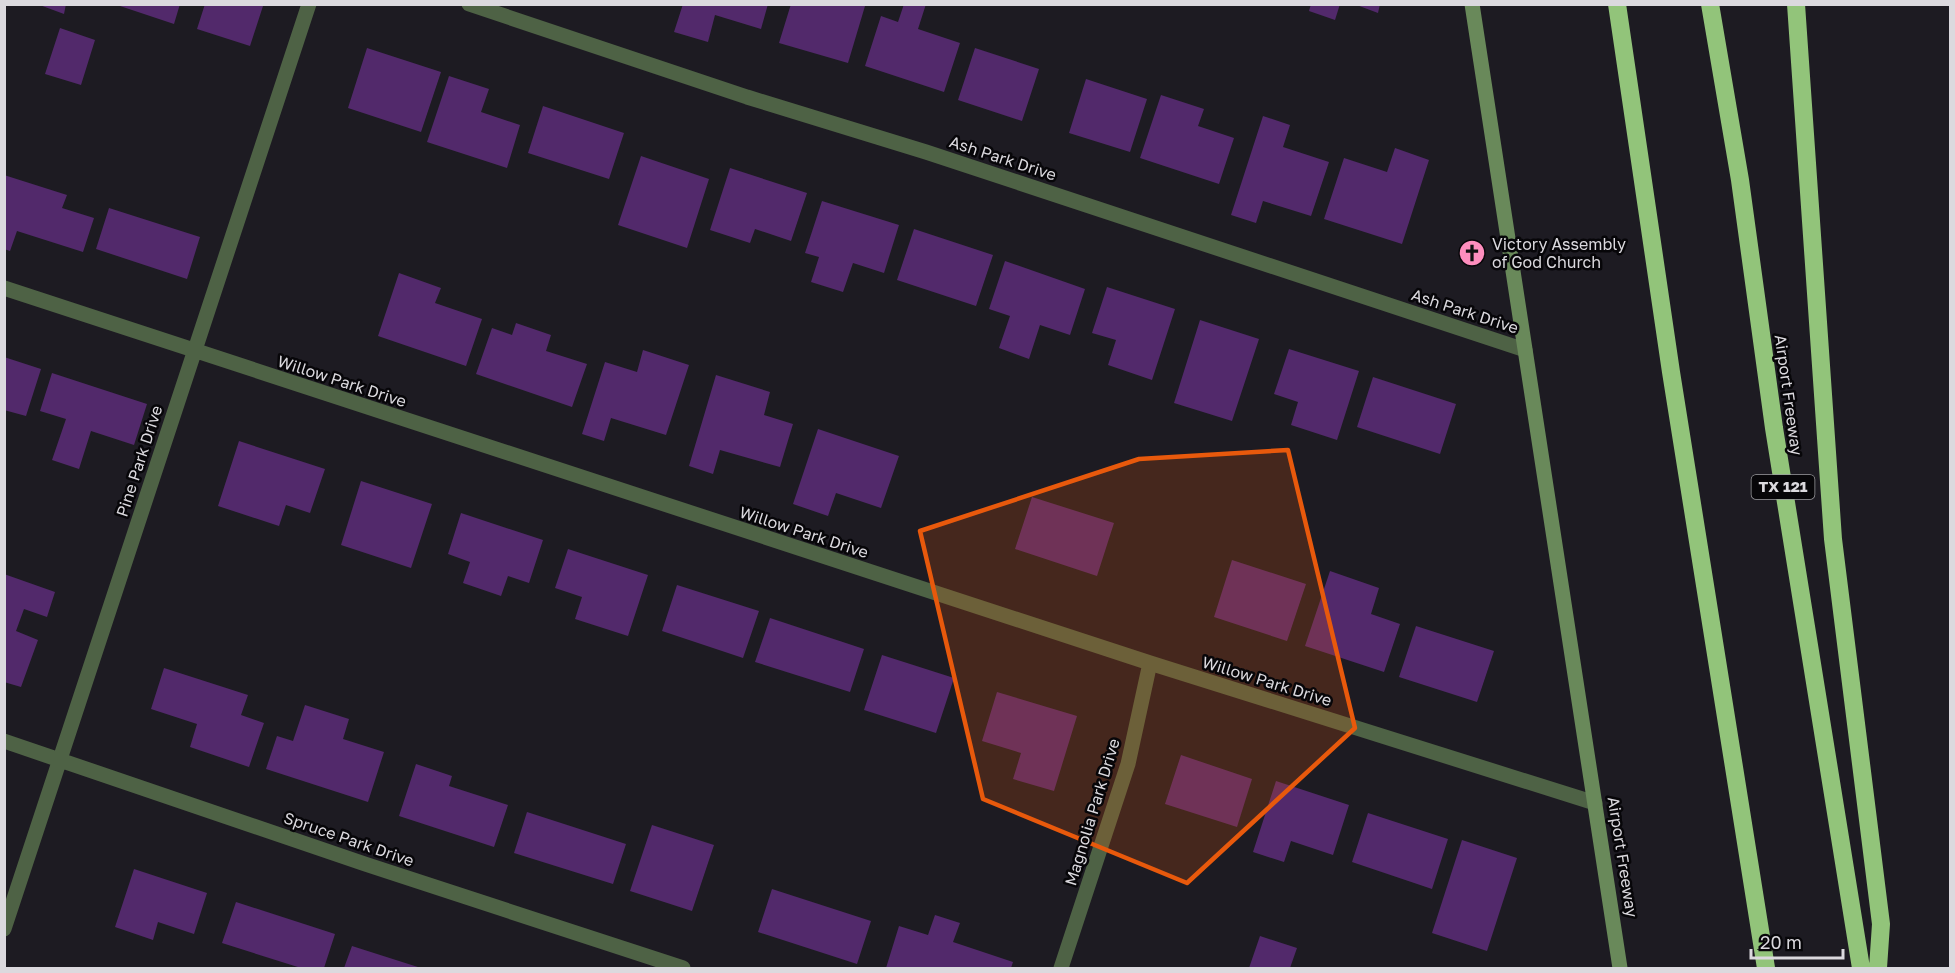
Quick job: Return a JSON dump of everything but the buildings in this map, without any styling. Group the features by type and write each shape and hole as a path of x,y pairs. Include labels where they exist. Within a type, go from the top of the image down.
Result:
{"highway":[{"path":"1617,4 1671,372 1766,969"},
{"name":"Airport Freeway","path":"1710,4 1740,180 1774,428 1861,969"},
{"path":"1796,4 1833,539 1881,924 1878,969"}],"main road":[{"name":"Airport Freeway","path":"1472,4 1620,969"}],"street":[{"name":"Pine Park Drive","path":"4,929 309,4"},
{"name":"Ash Park Drive","path":"469,4 747,97 926,152 1525,350"},
{"name":"Willow Park Drive","path":"4,288 1150,663 1595,803"},
{"name":"Magnolia Park Drive","path":"1061,969 1128,764 1150,663"},
{"name":"Spruce Park Drive","path":"4,741 682,969"}],"highlighted area":[{"path":"1288,450 1355,728 1187,883 983,799 920,531 1139,459"}],"place":[{"name":"Victory Assembly of God Church","path":"1472,253"}]}
